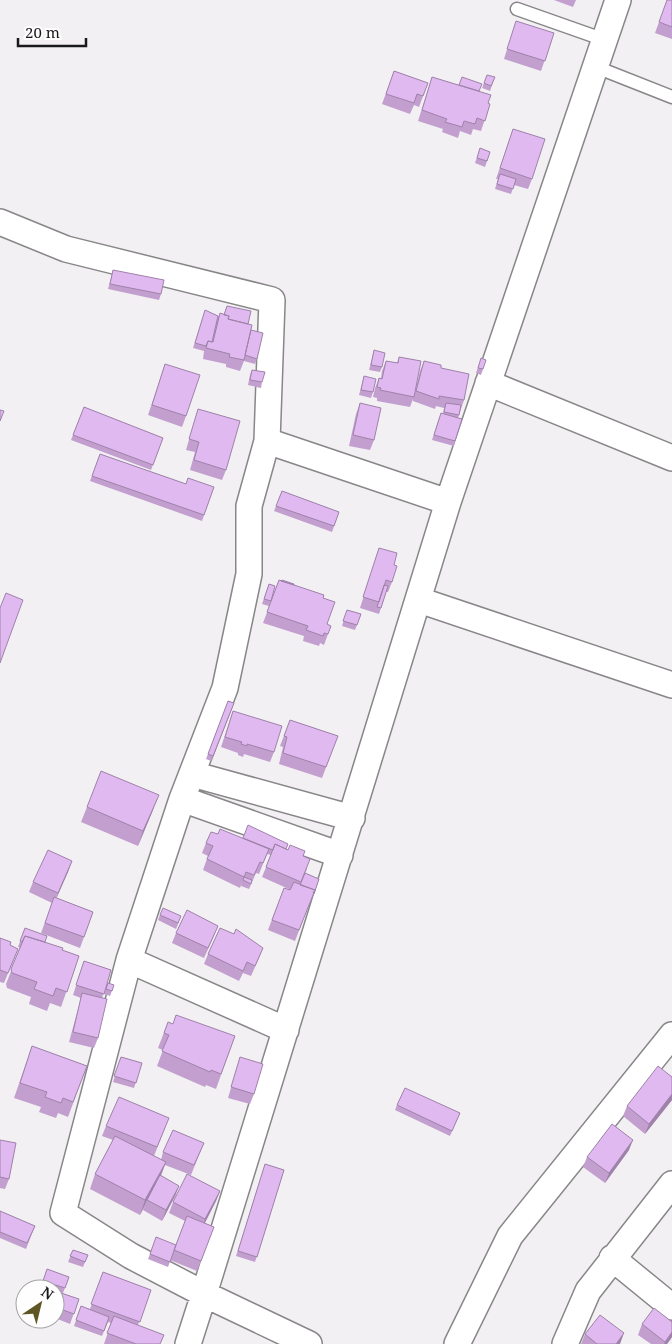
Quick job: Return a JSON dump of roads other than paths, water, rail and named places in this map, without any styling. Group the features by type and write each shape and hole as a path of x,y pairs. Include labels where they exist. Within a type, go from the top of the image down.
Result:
{"street":[{"path":"188,1344 352,818 448,502 618,0"},
{"path":"0,222 66,249 272,300 267,441 249,506 249,574 225,688 182,799 129,960 63,1213 131,1256 204,1294 310,1344"},
{"path":"488,383 672,458"},
{"path":"267,441 448,502"},
{"path":"419,600 672,685"},
{"path":"192,774 352,818"},
{"path":"182,799 340,855"},
{"path":"129,960 286,1030"},
{"path":"457,1344 510,1236 672,1034"},
{"path":"565,1344 588,1291 672,1184"},
{"path":"612,1258 672,1307"}],"lane":[{"path":"517,9 605,40"},
{"path":"596,67 672,97"}]}
